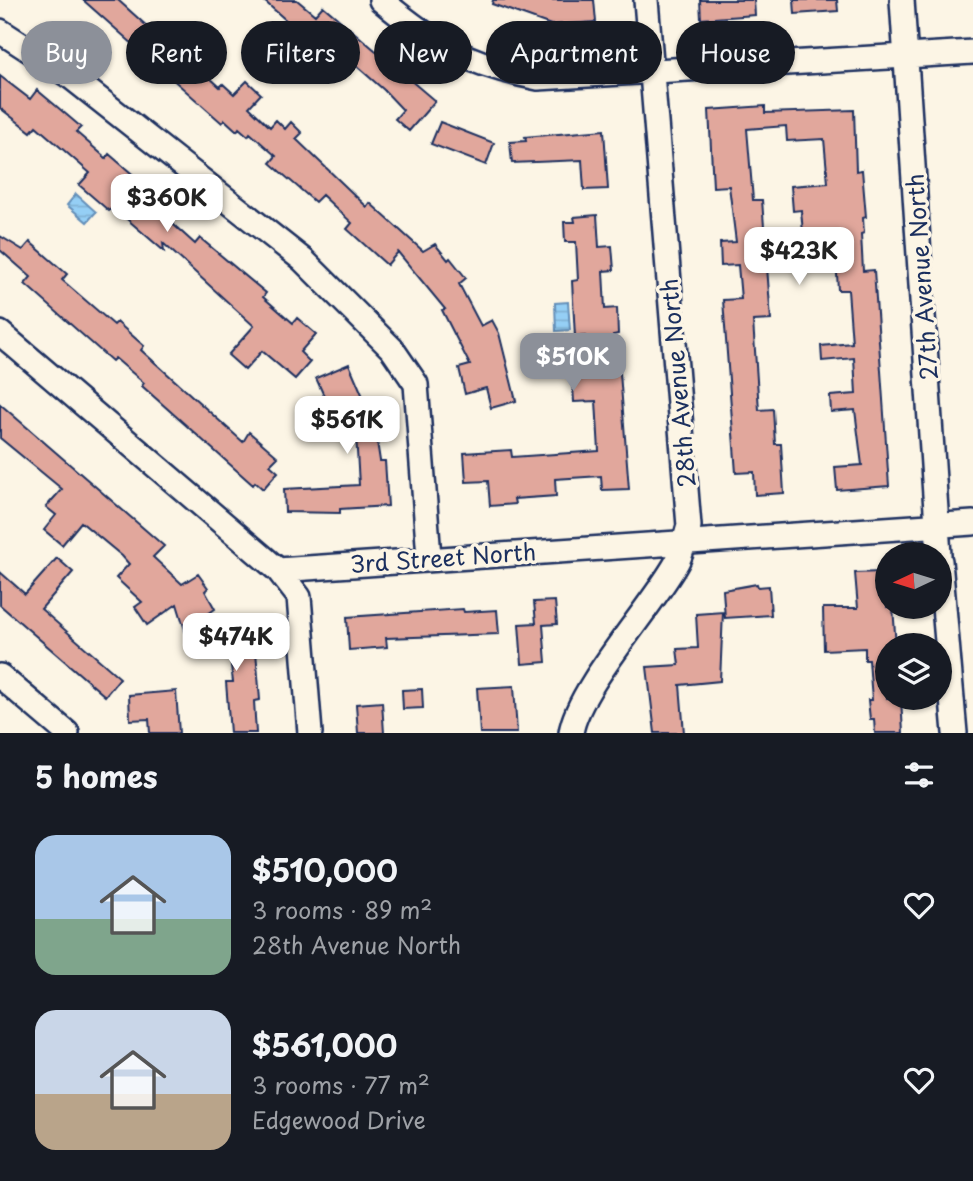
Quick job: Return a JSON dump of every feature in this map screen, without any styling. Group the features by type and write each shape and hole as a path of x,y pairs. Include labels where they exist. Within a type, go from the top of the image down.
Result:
{"street":[{"path":"381,0 440,46 486,66"},
{"name":"28th Avenue North","path":"646,0 647,21"},
{"name":"27th Avenue North","path":"902,0 938,542"},
{"path":"0,31 71,77 303,260 392,349 416,384 429,557"},
{"path":"662,72 973,52"},
{"name":"28th Avenue North","path":"571,733 573,722 597,680 678,561 689,526 652,84"},
{"path":"0,333 278,570 299,597 310,733"},
{"name":"3rd Street North","path":"278,570 429,557 973,523"},
{"path":"945,620 955,733"},
{"path":"0,676 67,733"}],"water":[{"path":"76,194 96,212 87,222 67,205"},
{"path":"568,302 570,330 556,331 555,303"}],"building":[{"path":"83,0 118,0 141,21 126,21 126,38 112,26 112,21 107,21"},
{"path":"263,0 297,0 315,15 323,6 341,21 287,21"},
{"path":"493,0 594,0 596,21 540,21 492,4"},
{"path":"700,0 754,0 755,15 701,19"},
{"path":"794,0 837,0 838,11 795,14"},
{"path":"360,37 374,49 374,81 360,69"},
{"path":"0,76 30,99 37,90 81,127 76,132 106,158 109,154 145,185 144,187 169,209 164,216 195,244 200,238 266,293 263,297 293,323 297,318 316,334 300,352 310,362 295,379 262,351 245,370 228,355 254,326 163,243 164,251 113,207 109,211 79,185 90,173 36,126 31,132 0,108"},
{"path":"178,84 217,84 220,87 223,84 234,94 244,84 250,84 261,94 249,107 270,127 276,120 285,129 291,122 302,133 296,139 367,207 370,203 423,251 435,244 448,260 450,258 466,278 459,284 481,326 492,320 499,333 516,401 491,408 486,388 465,394 459,368 470,365 442,310 445,309 398,252 387,265 347,229 352,223 322,195 315,202 270,163 276,156 250,133 248,136 239,128 237,131 225,120 222,123"},
{"path":"377,84 415,84 435,101 409,131 395,119 403,110"},
{"path":"765,106 765,113 854,110 856,171 862,170 866,217 863,218 864,233 861,234 863,271 874,270 889,486 837,490 835,467 862,465 855,410 831,412 830,396 856,394 854,358 822,361 821,346 852,343 848,290 838,290 835,242 804,244 801,210 793,211 791,186 828,183 824,139 787,141 786,126 747,129 753,200 762,200 771,320 753,321 759,410 773,409 775,444 781,444 784,493 755,495 754,472 736,473 723,300 741,299 738,265 721,266 720,243 736,242 729,186 713,187 709,110"},
{"path":"440,122 494,143 486,165 431,144"},
{"path":"604,130 608,189 584,190 582,160 512,163 510,142 526,141 525,137"},
{"path":"597,215 599,247 612,246 614,270 603,271 605,309 617,308 618,334 613,335 615,373 620,373 629,489 602,490 601,476 555,479 556,496 514,499 515,504 490,506 488,481 466,482 464,453 511,450 512,457 599,451 596,401 574,402 572,372 588,371 585,336 575,337 572,281 578,280 576,242 565,242 564,222 575,222 574,217"},
{"path":"0,236 23,250 30,242 67,274 62,280 114,325 117,322 144,346 141,350 243,442 249,432 278,457 270,465 278,472 263,489 255,482 253,485 142,386 144,383 115,358 112,361 25,284 31,277 0,250"},
{"path":"349,364 374,422 380,461 385,461 388,506 340,509 340,513 285,512 284,489 359,485 355,417 348,420 338,400 328,405 316,378"},
{"path":"0,404 164,546 153,557 182,584 198,574 208,588 205,591 215,609 185,630 177,604 147,625 135,607 142,602 116,578 129,564 122,556 81,522 62,545 44,530 56,515 46,507 62,489 0,438"},
{"path":"57,558 73,572 41,609 120,678 105,696 0,605 0,572 25,594"},
{"path":"875,572 875,620 894,620 895,633 875,633 875,710 902,710 903,733 875,733 874,719 870,719 868,700 872,700 869,660 865,660 865,648 824,650 823,608 858,608 855,573"},
{"path":"757,584 758,587 769,586 771,615 725,618 723,590"},
{"path":"555,601 557,624 543,625 546,662 522,664 519,624 536,623 534,602"},
{"path":"463,609 464,612 497,610 499,634 386,638 387,647 349,650 347,617"},
{"path":"723,612 720,681 680,685 684,733 655,733 647,667 679,665 677,649 698,648 696,614"},
{"path":"254,627 260,700 254,701 256,733 230,733 226,682 233,682 228,641 192,652 185,631"},
{"path":"514,686 517,733 480,733 477,688"},
{"path":"422,689 423,708 403,709 402,690"},
{"path":"176,691 179,733 150,733 149,719 130,720 129,695"},
{"path":"382,702 384,733 358,733 356,704"}]}
